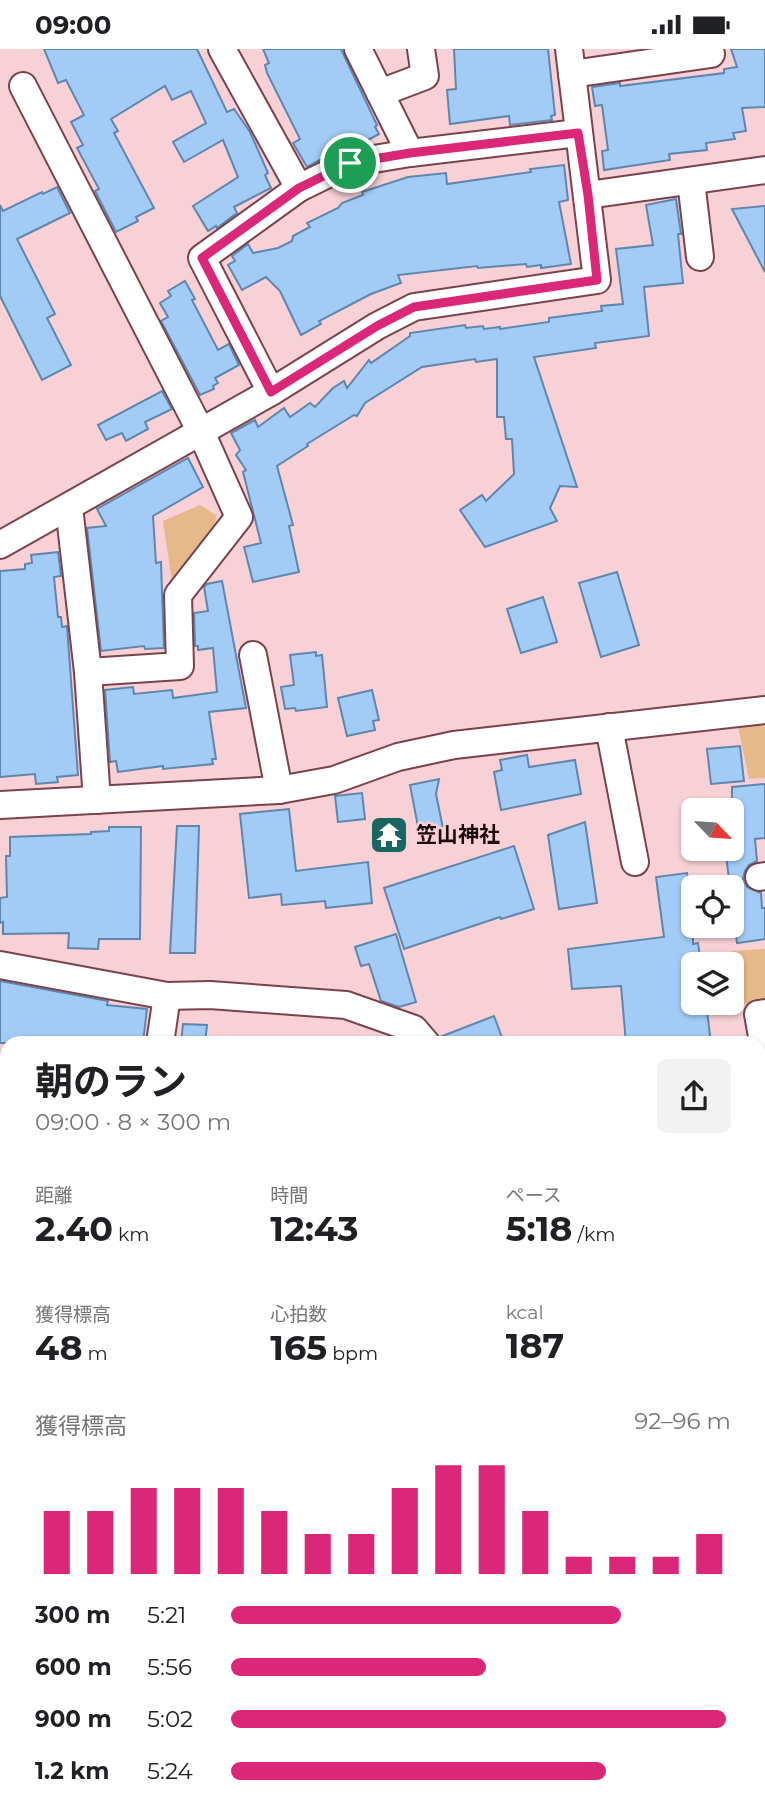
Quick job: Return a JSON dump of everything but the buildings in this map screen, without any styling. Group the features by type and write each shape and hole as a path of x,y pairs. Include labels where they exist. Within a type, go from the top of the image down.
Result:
{"street":[{"path":"222,49 299,188"},
{"path":"358,49 410,153"},
{"path":"380,93 425,76 421,49"},
{"path":"0,545 271,392 377,326 414,307 597,280 570,62 711,54"},
{"path":"23,86 201,432 239,517 178,595 180,666 88,672"},
{"path":"271,392 202,258 299,188 350,163 578,133"},
{"path":"588,195 765,170"},
{"path":"691,181 701,257"},
{"path":"69,507 88,672 97,800"},
{"path":"253,655 279,790"},
{"path":"0,805 279,790 334,780 398,757 454,745 765,710"},
{"path":"609,727 635,862"},
{"path":"0,965 167,996 210,995 346,1005 414,1029 420,1036"},
{"path":"161,1036 167,996"},
{"path":"762,1036 758,1014 765,1013"}],"shaded area":[{"path":"200,505 216,515 215,528 172,582 163,521"},
{"path":"765,720 765,778 749,779 737,722"},
{"path":"765,949 765,1001 744,1003 744,952 732,951"}],"place":[{"name":"笠山神社","path":"389,835"}],"route":[{"path":"578,133 597,280 414,307 377,326 271,392 202,258 299,188 350,163 578,133"}]}
